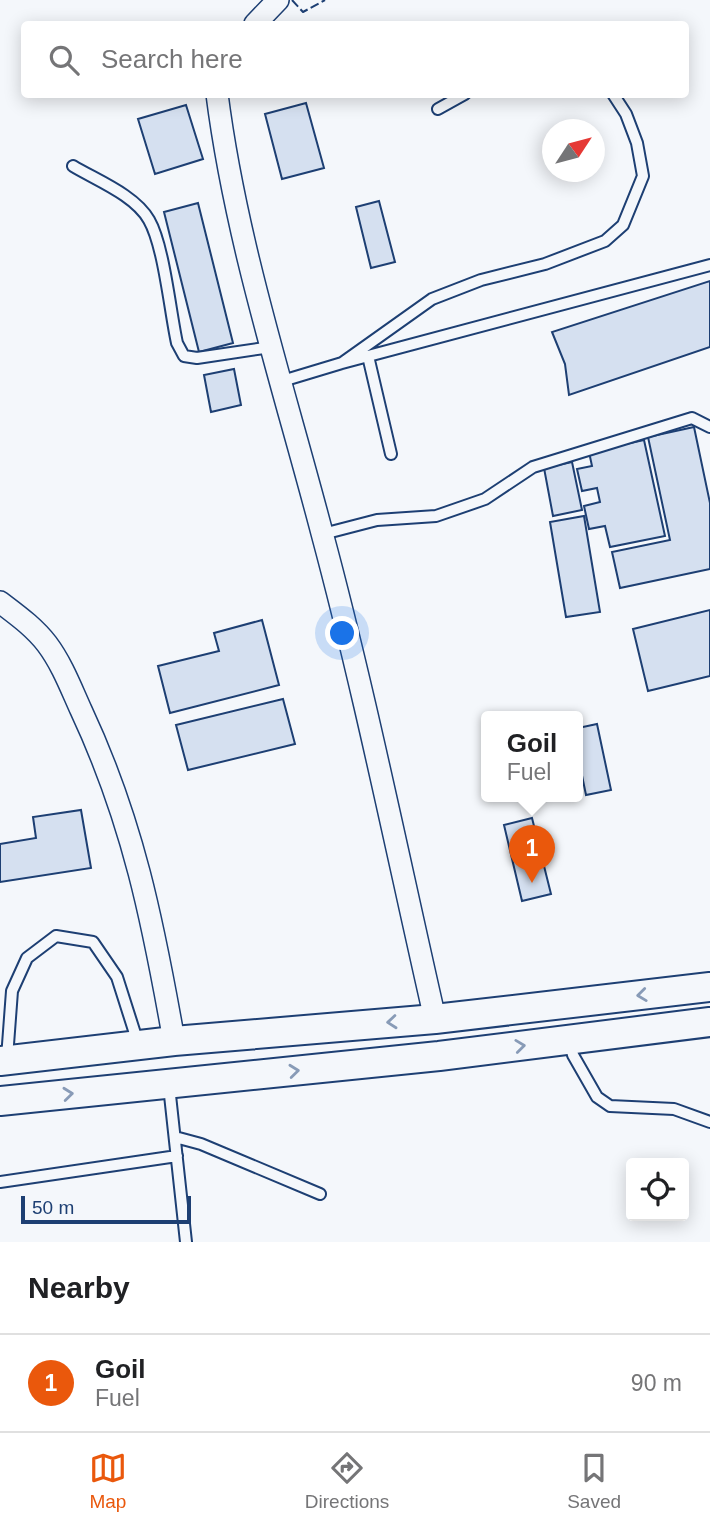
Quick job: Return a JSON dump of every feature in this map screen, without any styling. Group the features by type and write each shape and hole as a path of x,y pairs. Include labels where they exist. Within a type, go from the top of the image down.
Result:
{"main road":[{"path":"3,1061 174,1041 435,1019 710,987"},
{"path":"0,1101 569,1040 710,1022"}],"street":[{"path":"258,21 278,0"},
{"path":"218,98 225,156 279,382 323,534 435,1019"},
{"path":"0,602 30,625 48,645 93,736 131,834 153,925 174,1041"}],"lane":[{"path":"438,109 458,98"},
{"path":"342,363 432,299 481,280 545,264 606,241 623,225 643,176 637,143 626,114 616,98"},
{"path":"73,166 132,202 148,219 156,239 177,343 184,356 197,358 271,347"},
{"path":"279,382 710,265"},
{"path":"368,356 391,454"},
{"path":"323,534 355,524 400,517 436,516 485,499 533,467 692,418 710,427"},
{"path":"3,1061 12,990 27,958 56,936 93,942 117,976 139,1045"},
{"path":"569,1040 573,1055 597,1097 610,1107 674,1109 710,1122"},
{"path":"169,1083 186,1242"},
{"path":"175,1136 201,1144 320,1194"},
{"path":"0,1182 177,1156"}],"building":[{"path":"306,103 324,168 282,179 265,114"},
{"path":"186,105 203,159 155,174 138,119"},
{"path":"379,201 395,262 371,268 356,207"},
{"path":"198,203 233,343 199,352 164,212"},
{"path":"710,281 710,347 569,395 565,364 552,332"},
{"path":"234,369 241,405 211,412 204,375"},
{"path":"694,427 710,503 710,569 620,588 612,552 670,540 648,437"},
{"path":"644,440 665,536 610,547 605,526 589,529 584,506 600,502 597,488 582,491 577,469 592,466 589,452"},
{"path":"572,462 582,510 553,516 544,468"},
{"path":"584,516 600,612 566,617 550,522"},
{"path":"710,610 710,676 648,691 633,629"},
{"path":"262,620 279,685 170,713 158,666 219,651 214,633"},
{"path":"283,699 295,744 188,770 176,725"},
{"path":"597,724 611,790 586,795 583,780 583,727"},
{"path":"81,810 91,868 0,882 0,844 36,838 33,817"},
{"path":"532,818 551,894 522,901 504,825"}],"fence":[{"path":"292,0 303,12 325,0"}],"place":[{"name":"Goil","path":"532,883"}]}
